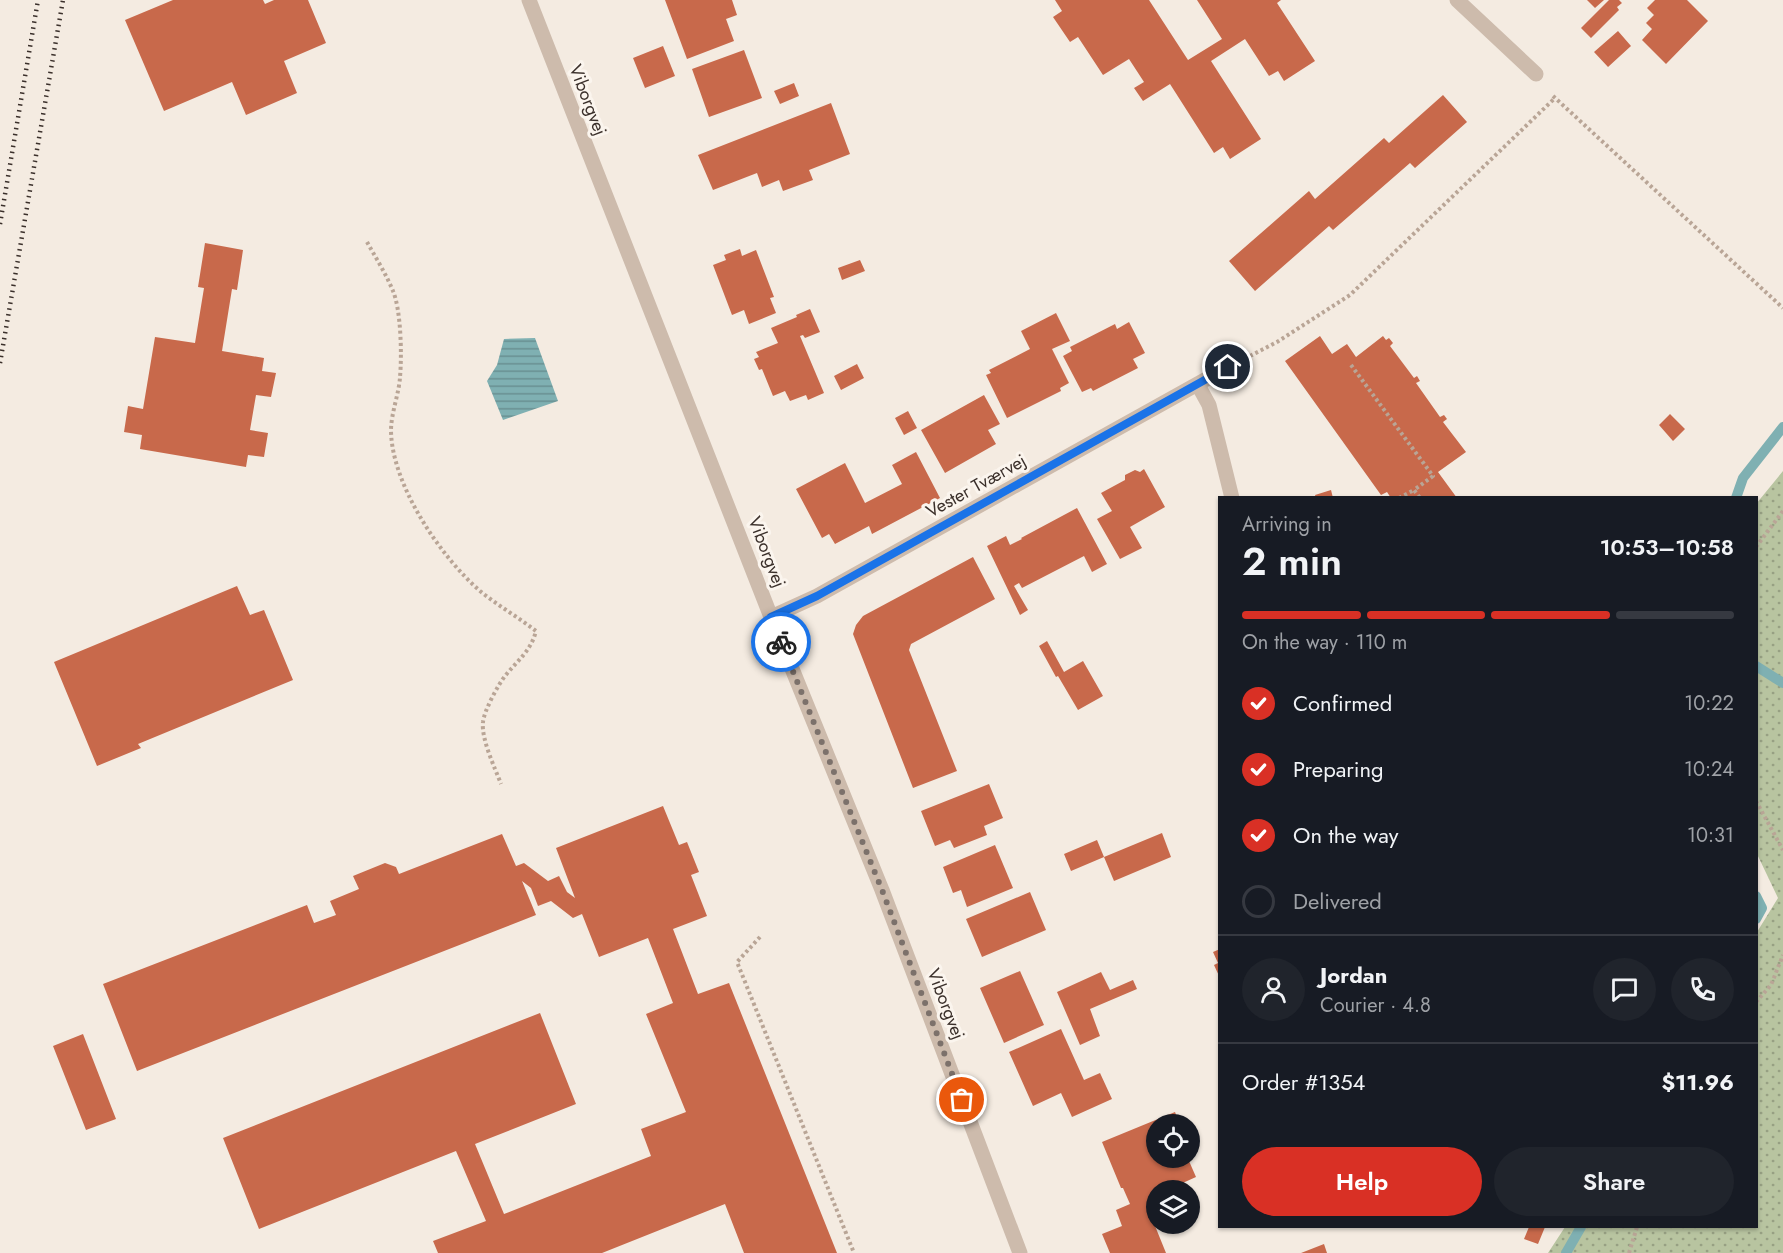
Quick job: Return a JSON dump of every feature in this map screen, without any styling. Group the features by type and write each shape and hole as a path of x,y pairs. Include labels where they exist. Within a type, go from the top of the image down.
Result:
{"street":[{"name":"Viborgvej","path":"529,0 771,617 882,890 1020,1253"},
{"path":"1457,0 1536,74"},
{"name":"Vester Tværvej","path":"771,617 817,596 1228,367"},
{"path":"1198,385 1209,405 1232,496"}],"path":[{"path":"1536,74 1555,98 1783,308"},
{"path":"1228,367 1277,342 1350,295 1555,98"},
{"path":"367,242 394,291 399,312 400,376 392,430 398,465 406,489 429,533 457,567 480,591 536,631 522,659 504,677 490,701 483,722 488,751 501,784"},
{"path":"1351,365 1433,476 1403,496"},
{"path":"1414,490 1418,496"},
{"path":"1758,544 1783,511"},
{"path":"1758,805 1783,850"},
{"path":"760,937 737,962 854,1253"},
{"path":"1758,1000 1771,985 1783,955"},
{"path":"1629,1253 1637,1228"}],"green space":[{"path":"1783,471 1783,1253 1548,1253 1564,1228 1758,1228 1758,930 1778,898 1758,856 1758,502"}],"water":[{"path":"535,338 558,401 503,420 487,381 497,365 504,339"}],"building":[{"path":"173,0 263,0 265,4 274,0 308,0 326,43 284,61 297,93 246,115 232,82 164,111 125,20"},
{"path":"665,0 732,0 737,15 726,19 734,41 687,59"},
{"path":"1055,0 1149,0 1188,60 1222,39 1197,0 1281,0 1277,3 1315,61 1284,81 1278,71 1269,76 1245,39 1211,61 1261,139 1230,159 1223,147 1214,153 1170,84 1143,101 1134,88 1144,82 1129,59 1103,75 1078,37 1070,42 1053,17 1062,11"},
{"path":"1587,0 1604,0 1595,8"},
{"path":"1609,0 1619,0 1622,3 1617,7 1619,10 1591,38 1581,28"},
{"path":"1655,0 1687,0 1708,21 1666,64 1642,40 1652,29 1646,23 1654,15 1647,8"},
{"path":"1618,31 1631,46 1608,67 1594,52"},
{"path":"663,46 675,76 645,88 633,58"},
{"path":"744,50 762,98 709,117 692,69"},
{"path":"794,83 799,96 780,104 774,91"},
{"path":"1443,95 1467,122 1415,168 1410,163 1333,230 1329,226 1255,291 1229,261 1309,191 1315,199 1384,138 1389,143"},
{"path":"831,103 850,154 809,170 813,180 783,191 779,180 762,187 757,173 713,190 698,155"},
{"path":"205,243 243,250 237,290 232,289 222,351 264,358 262,371 276,373 271,397 256,395 250,430 268,433 264,457 248,455 246,467 140,449 142,435 124,432 128,406 143,409 155,337 195,343 204,288 198,287"},
{"path":"740,249 742,256 756,250 774,297 770,298 776,313 749,324 744,310 732,315 713,265 726,260 724,255"},
{"path":"860,260 865,271 842,280 838,268"},
{"path":"810,309 820,332 805,338 803,335 800,336 824,393 808,400 806,395 790,401 785,391 773,396 762,369 759,370 754,359 759,357 756,352 778,343 771,328"},
{"path":"1056,313 1070,341 1052,349 1069,383 1060,388 1061,391 1007,418 986,375 991,373 989,370 1030,349 1021,331"},
{"path":"1129,322 1145,353 1133,359 1138,368 1093,391 1091,388 1082,392 1063,356 1072,351 1070,347 1115,324 1117,329"},
{"path":"1320,336 1332,354 1347,344 1356,357 1383,336 1386,340 1389,338 1393,343 1390,346 1414,378 1417,376 1420,381 1416,383 1440,417 1444,415 1447,419 1443,422 1466,452 1438,472 1456,496 1390,496 1387,492 1381,495 1285,361"},
{"path":"857,364 864,378 841,390 834,376"},
{"path":"984,395 1000,424 988,430 996,444 945,473 921,430"},
{"path":"908,411 917,428 904,435 895,418"},
{"path":"1670,414 1685,429 1673,441 1659,425"},
{"path":"916,452 940,498 872,534 869,526 835,544 829,534 822,538 796,489 845,463 865,503 902,484 892,465"},
{"path":"1144,469 1165,507 1130,527 1142,548 1120,559 1097,519 1112,511 1101,493 1125,480 1125,475"},
{"path":"1331,490 1332,496 1315,496"},
{"path":"1077,508 1107,564 1092,572 1084,556 1022,588 1019,583 1014,586 1028,610 1020,615 987,546 1006,536 1010,545"},
{"path":"973,557 995,599 911,644 909,650 957,771 913,788 853,634 863,616"},
{"path":"237,586 250,615 264,610 293,680 138,744 141,748 97,766 54,662"},
{"path":"1047,641 1064,672 1083,661 1103,696 1078,710 1039,646"},
{"path":"989,784 1003,818 984,826 987,835 954,848 950,840 935,846 921,811"},
{"path":"663,806 679,845 687,842 699,872 691,875 707,916 673,929 698,994 729,983 837,1253 744,1253 725,1204 602,1253 438,1253 433,1241 486,1221 456,1151 259,1229 223,1138 540,1013 576,1104 475,1144 504,1214 651,1156 641,1129 686,1112 646,1014 673,1003 648,938 599,957 582,914 573,918 551,901 538,906 531,888 522,881 536,915 137,1071 103,984 307,905 314,923 336,915 330,901 359,889 353,876 385,863 396,867 399,874 502,834 516,866 524,863 548,881 559,876 567,892 575,898 556,848"},
{"path":"1162,833 1171,857 1114,881 1104,857"},
{"path":"1097,840 1104,857 1071,871 1064,854"},
{"path":"995,845 1013,888 967,907 961,890 953,893 943,867"},
{"path":"1030,892 1046,930 982,957 966,919"},
{"path":"1218,950 1218,963 1213,952"},
{"path":"1020,971 1044,1025 1004,1043 980,988"},
{"path":"1101,972 1110,990 1133,980 1137,989 1090,1009 1100,1036 1080,1045 1057,992"},
{"path":"1061,1029 1084,1080 1100,1073 1112,1099 1072,1117 1061,1093 1033,1106 1009,1052"},
{"path":"83,1034 116,1119 86,1130 53,1046"},
{"path":"1146,1124 1146,1168 1192,1168 1196,1177 1189,1180 1146,1180 1146,1234 1158,1234 1166,1253 1110,1253 1102,1234 1122,1226 1116,1210 1130,1204 1102,1142"},
{"path":"1529,1228 1545,1228 1538,1244 1524,1239"},
{"path":"1324,1244 1327,1253 1301,1253"}],"waterway":[{"path":"1737,496 1743,478 1783,427"},
{"path":"1758,667 1783,683"},
{"path":"1758,900 1762,908 1758,915"},
{"path":"1566,1253 1580,1228"}],"railway":[{"path":"0,224 38,0"},
{"path":"0,363 63,0"}],"way so far":[{"path":"781,642 882,890 962,1100"}],"route":[{"path":"781,642 771,617 817,596 1228,367"}]}
